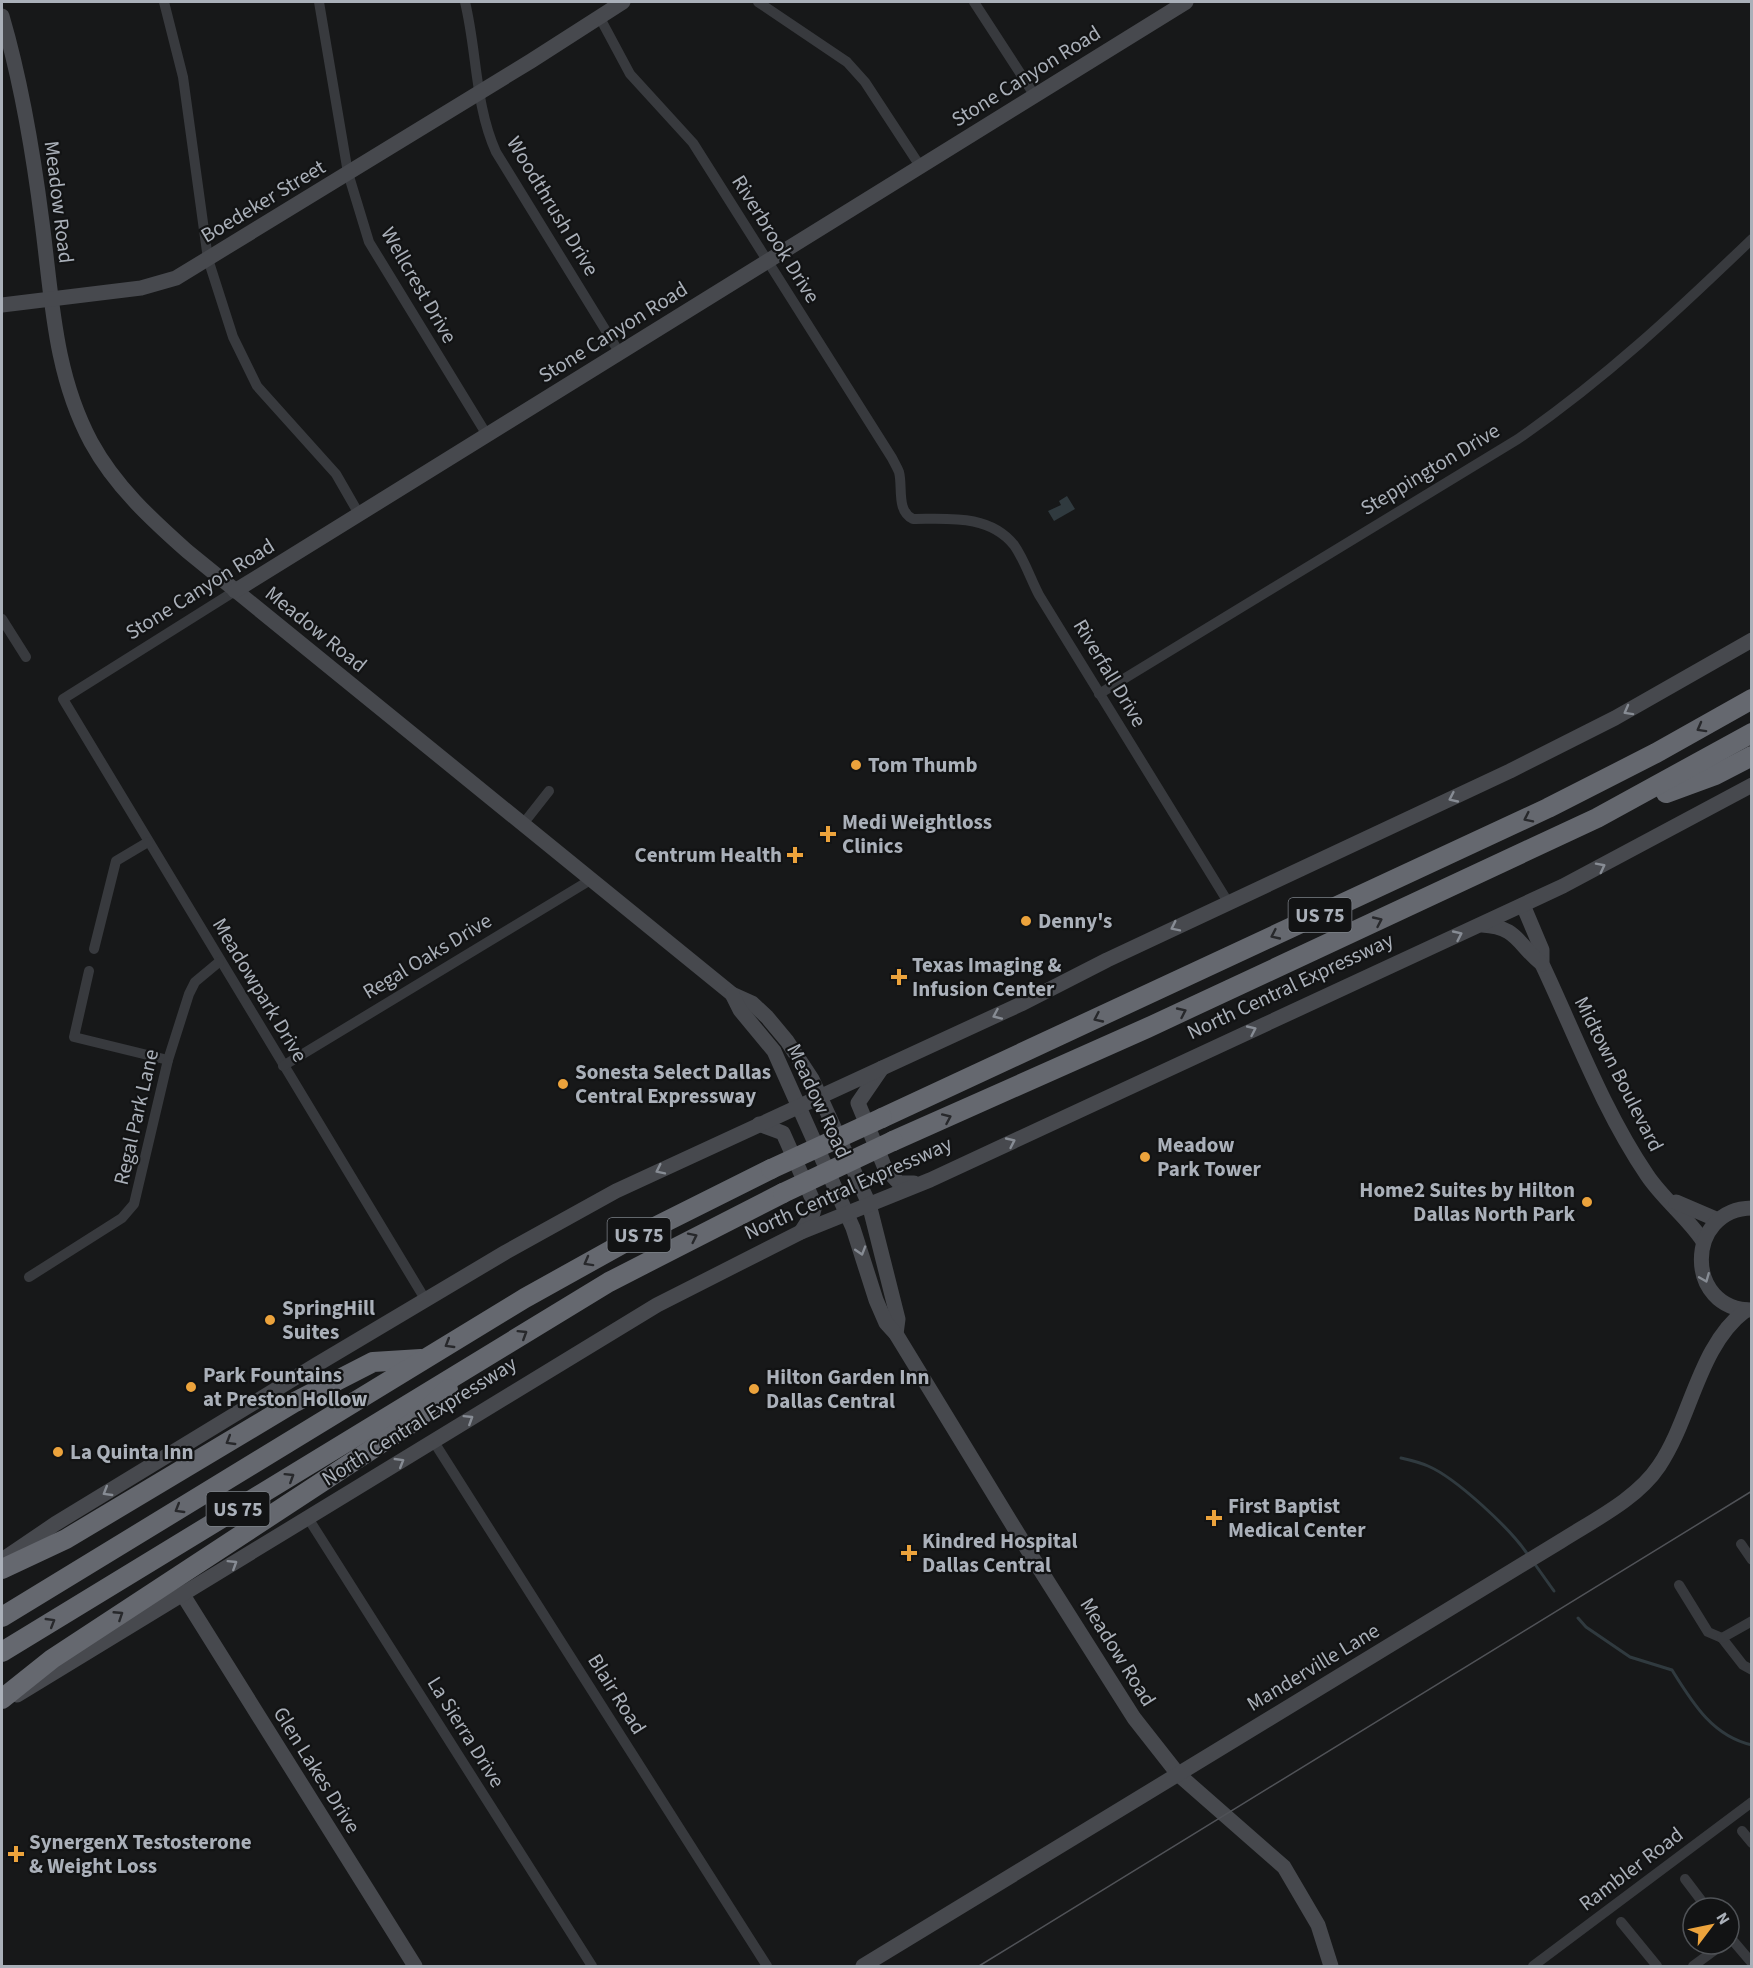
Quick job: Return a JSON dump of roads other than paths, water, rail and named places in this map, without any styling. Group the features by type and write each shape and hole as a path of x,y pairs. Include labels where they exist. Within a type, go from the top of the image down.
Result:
{"highway":[{"name":"US 75","path":"2,1617 424,1359 596,1258 771,1169 1548,808 1656,753 1752,699"},
{"name":"North Central Expressway","path":"2,1652 609,1282 783,1193 1147,1028 1597,818 1752,733"},
{"path":"1597,818 1715,775 1752,756"},
{"path":"2,1569 66,1539 296,1402 373,1362 424,1359"},
{"path":"2,1699 52,1659 418,1419 473,1364"}],"street":[{"path":"164,2 183,77 208,259 233,338 243,363 257,387 336,474 359,514"},
{"name":"Wellcrest Drive","path":"319,2 348,173 369,242 487,435"},
{"name":"Woodthrush Drive","path":"465,2 481,91 482,112 496,152 619,352"},
{"name":"Boedeker Street","path":"2,305 158,285 176,278 623,2"},
{"path":"758,2 835,51 847,62 865,82 920,166"},
{"path":"975,2 1035,96"},
{"name":"Stone Canyon Road","path":"63,699 1186,2"},
{"name":"Meadow Road","path":"2,16 24,98 55,341 73,400 92,443 107,467 153,521 236,591 732,994 752,1003 767,1017 804,1066 820,1095 869,1204 898,1319 896,1334"},
{"name":"Riverbrook Drive","path":"600,18 630,74 650,99 687,135 892,458 899,472 902,504 908,516 924,519"},
{"name":"Steppington Drive","path":"1099,694 1518,439 1558,411 1635,350 1752,239"},
{"name":"Riverfall Drive","path":"924,519 982,522 1002,533 1015,546 1039,596 1228,902"},
{"path":"2,619 26,657"},
{"path":"2,1560 55,1524 425,1299 615,1191 1021,1004 1228,902 1469,790 1615,718 1752,640"},
{"name":"Meadowpark Drive","path":"63,699 219,962 425,1299"},
{"name":"North Central Expressway","path":"2,1704 58,1673 624,1323 801,1232 930,1180 1479,925 1622,856 1752,785"},
{"path":"523,824 549,791"},
{"path":"94,949 116,861 148,842"},
{"name":"Regal Oaks Drive","path":"283,1066 592,879"},
{"name":"Midtown Boulevard","path":"1523,904 1542,950 1542,964"},
{"name":"Midtown Boulevard","path":"1479,925 1500,926 1511,931 1542,964 1615,1121 1648,1176 1691,1223 1703,1241"},
{"name":"Regal Park Lane","path":"29,1277 131,1210 136,1199 168,1060 189,994 195,982 219,962"},
{"path":"89,971 74,1037 168,1060"},
{"name":"Meadow Road","path":"732,994 740,1010 774,1051 800,1104 847,1213 886,1323 896,1334 1123,1701 1150,1740 1178,1774 1284,1867 1315,1917 1331,1966"},
{"path":"884,1066 858,1103 885,1168 892,1178 899,1183 907,1184 930,1180"},
{"path":"759,1124 783,1133 815,1205 801,1232"},
{"name":"Midtown Boulevard","path":"1668,1198 1718,1220"},
{"path":"1749,1310 1727,1306 1718,1300 1703,1275 1700,1260 1703,1241 1718,1220 1730,1213 1752,1209"},
{"name":"Manderville Lane","path":"1718,1300 1721,1315 1718,1340"},
{"name":"Manderville Lane","path":"863,1966 1509,1572 1624,1499 1652,1475 1666,1454 1718,1340 1734,1319 1749,1310"},
{"name":"Blair Road","path":"434,1442 767,1966"},
{"name":"La Sierra Drive","path":"308,1518 592,1966"},
{"path":"1741,1544 1752,1560"},
{"path":"1679,1585 1708,1632 1722,1638 1743,1665 1752,1670"},
{"name":"Glen Lakes Drive","path":"183,1595 415,1966"},
{"path":"1722,1638 1752,1620"},
{"name":"Rambler Road","path":"1533,1966 1752,1802"},
{"path":"1742,1831 1752,1843"},
{"path":"1685,1878 1698,1896"},
{"path":"1621,1922 1657,1966"},
{"path":"1741,1952 1752,1963"},
{"path":"1693,1966 1706,1956"}],"waterway":[{"path":"1401,1458 1428,1466 1453,1481 1496,1519 1528,1555"},
{"path":"1534,1563 1554,1591"},
{"path":"1578,1618 1586,1627 1630,1657 1672,1670 1687,1694 1714,1726 1738,1741 1752,1745"}],"tram line":[{"path":"979,1966 1752,1491"}],"place":[{"name":"Tom Thumb","path":"856,765"},
{"name":"Medi Weightloss Clinics","path":"828,834"},
{"name":"Centrum Health","path":"795,855"},
{"name":"Denny's","path":"1026,921"},
{"name":"Texas Imaging & Infusion Center","path":"899,977"},
{"name":"Sonesta Select Dallas Central Expressway","path":"563,1084"},
{"name":"Meadow Park Tower","path":"1145,1157"},
{"name":"Home2 Suites by Hilton Dallas North Park","path":"1587,1202"},
{"name":"SpringHill Suites","path":"270,1320"},
{"name":"Park Fountains at Preston Hollow","path":"191,1387"},
{"name":"Hilton Garden Inn Dallas Central","path":"754,1389"},
{"name":"La Quinta Inn","path":"58,1452"},
{"name":"First Baptist Medical Center","path":"1214,1518"},
{"name":"Kindred Hospital Dallas Central","path":"909,1553"},
{"name":"SynergenX Testosterone & Weight Loss","path":"16,1854"}]}
